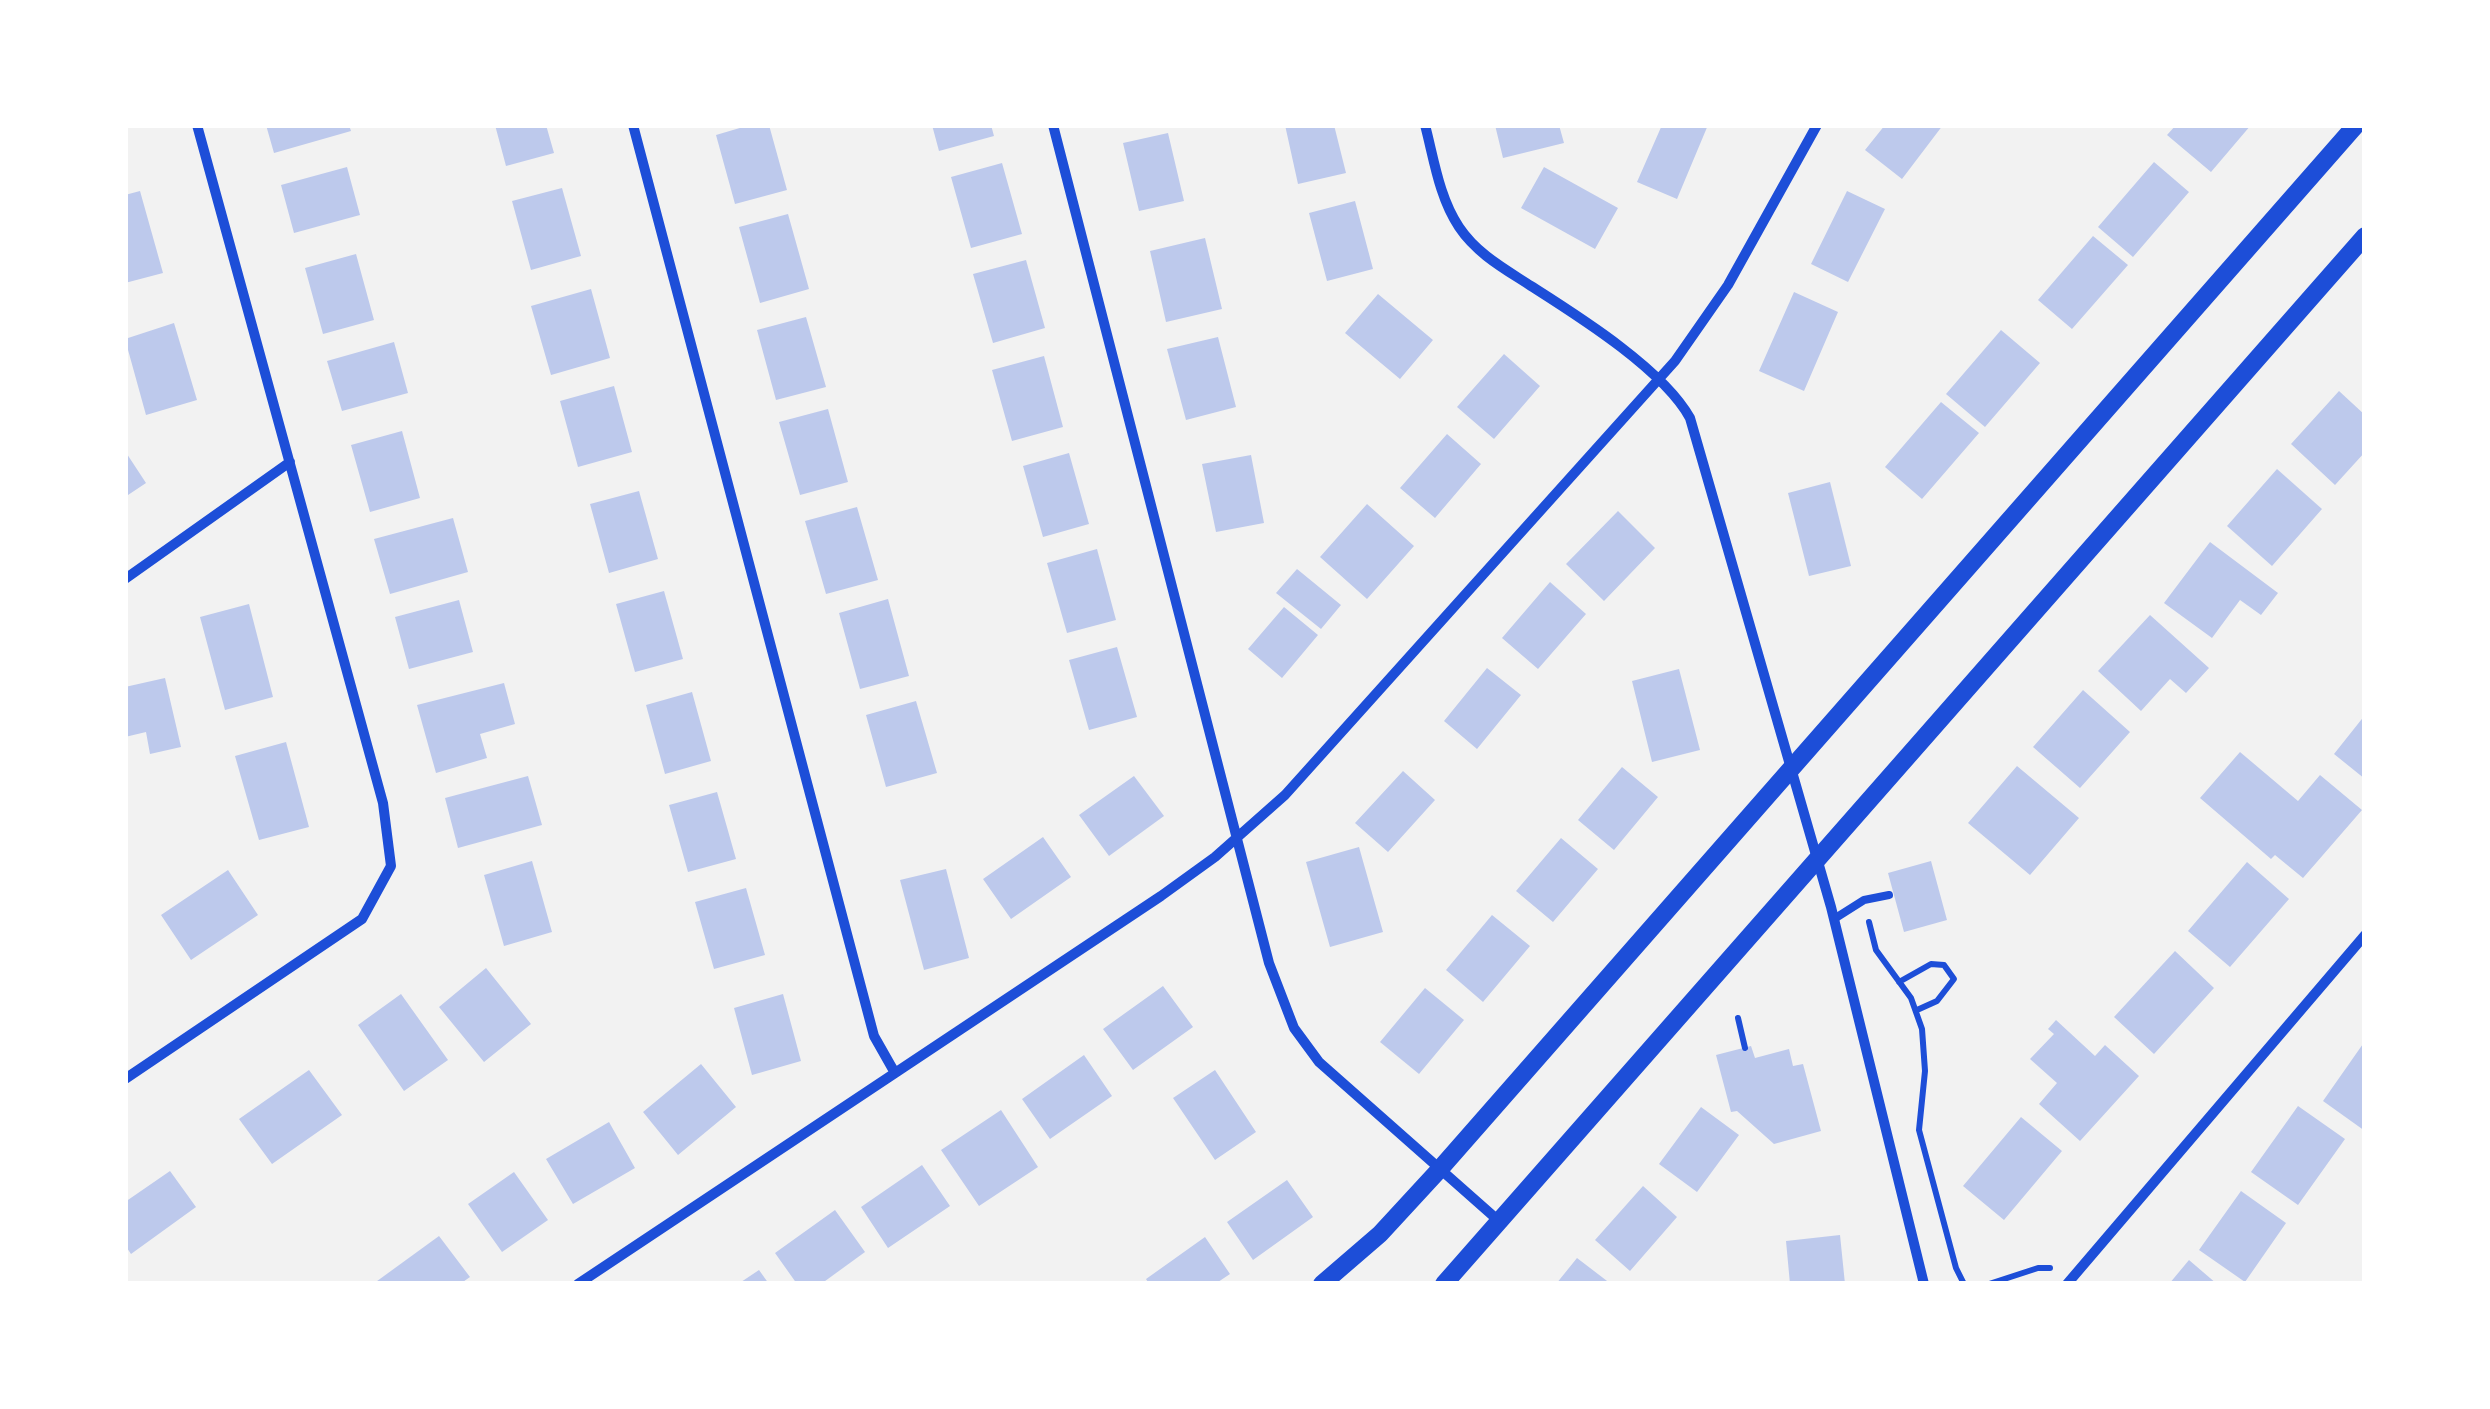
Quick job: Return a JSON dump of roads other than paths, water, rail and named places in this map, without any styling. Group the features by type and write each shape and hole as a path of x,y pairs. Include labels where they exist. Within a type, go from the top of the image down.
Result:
{"street":[{"path":"125,1079 362,919 391,866 384,803 196,125"},
{"path":"632,125 874,1036 894,1072"},
{"path":"1054,125 1269,963 1294,1028 1331,1073 1501,1223"},
{"path":"1425,125 1446,202 1472,243 1496,264 1597,330 1659,380 1680,400 1690,418 1834,919 1924,1284"},
{"path":"578,1284 1146,906 1238,838 1304,774 1686,348 1728,285 1817,125"},
{"path":"1322,1284 1396,1218 1440,1170 2356,125"},
{"path":"1444,1284 2365,236"},
{"path":"125,579 290,462"},
{"path":"2067,1284 2365,934"}],"lane":[{"path":"1834,919 1864,900 1889,895"}]}
